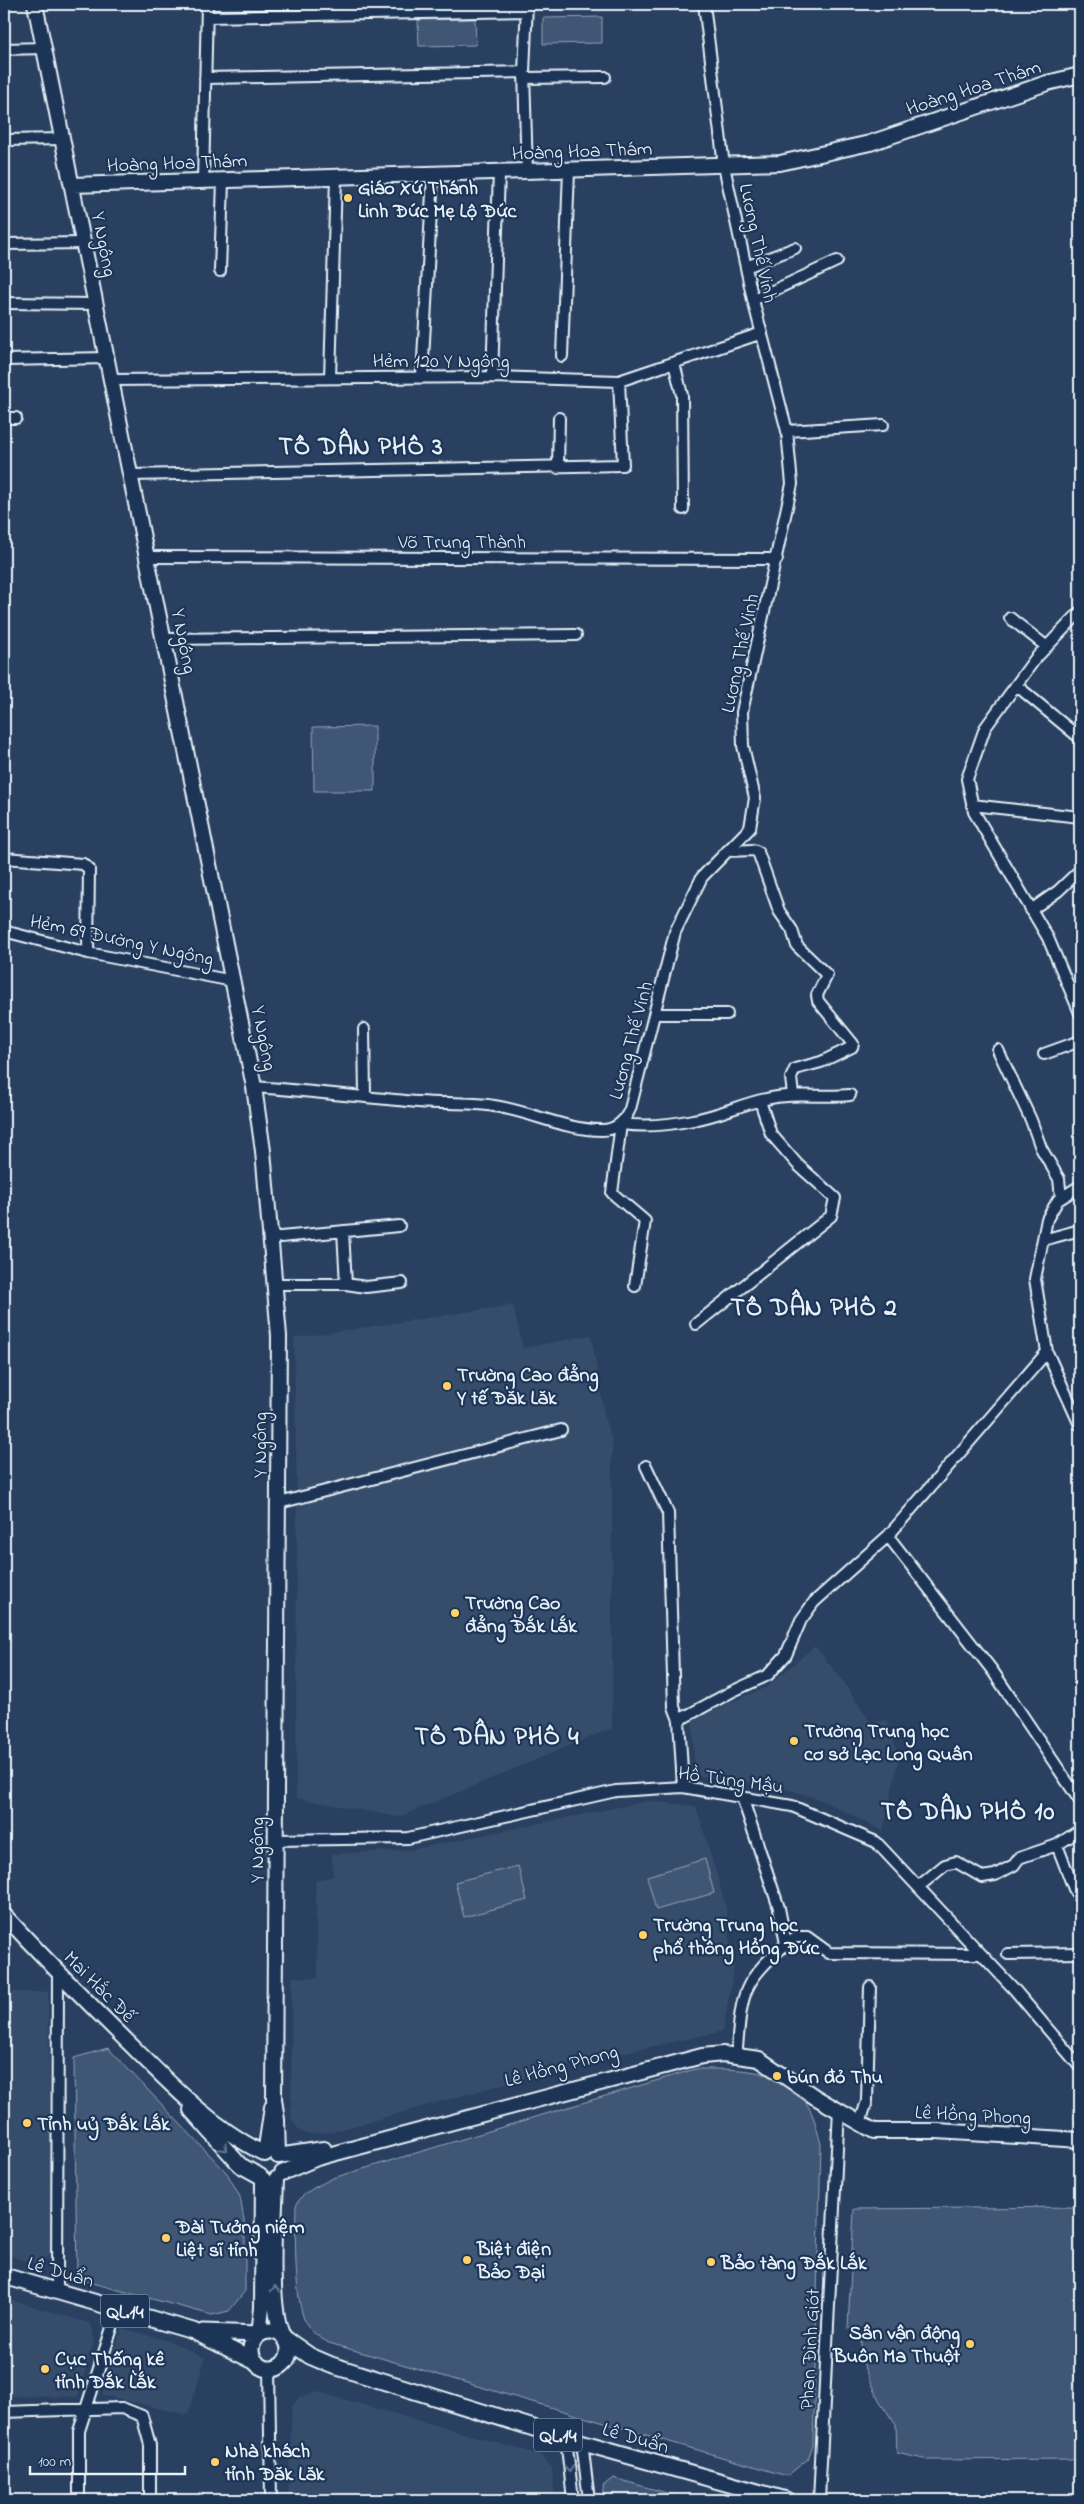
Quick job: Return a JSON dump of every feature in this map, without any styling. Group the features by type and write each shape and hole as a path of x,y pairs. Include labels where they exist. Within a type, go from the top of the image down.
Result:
{"main road":[{"name":"Lê Duẩn","path":"4,2276 193,2331 269,2365 331,2365"},
{"name":"Lê Duẩn","path":"193,2331 259,2334"},
{"path":"275,2331 285,2338 288,2355 269,2365 251,2347 259,2334 275,2331"},
{"name":"Lê Duẩn","path":"285,2338 310,2356 331,2365 566,2438 786,2500"}],"street":[{"name":"Y Ngông","path":"35,4 64,139 254,1087 279,1336 274,2099 277,2120 271,2155"},
{"path":"203,181 207,4"},
{"name":"Lương Thế Vinh","path":"254,1087 419,1102 494,1106 562,1124 590,1129 604,1130 621,1124 630,1109 656,1014 675,932 702,877 750,828 755,798 743,746 742,712 792,484 787,431 753,300 724,166 704,4"},
{"path":"207,16 526,8 524,75 527,172"},
{"path":"4,49 45,48"},
{"path":"205,78 524,75 604,77"},
{"name":"Hoàng Hoa Thám","path":"72,185 780,163 870,143 1047,83 1080,75"},
{"path":"4,140 64,139"},
{"path":"562,356 570,170"},
{"path":"492,377 499,172"},
{"path":"422,378 433,174"},
{"path":"330,378 336,177"},
{"path":"220,271 223,181"},
{"path":"4,244 84,243"},
{"path":"746,267 795,248"},
{"path":"753,300 837,261"},
{"path":"4,304 96,304"},
{"name":"Hẻm 120 Y Ngông","path":"112,380 492,377 619,381 762,333"},
{"path":"4,360 107,358"},
{"path":"674,363 682,396 682,509"},
{"path":"131,475 558,468 623,465 619,381"},
{"path":"4,418 16,418"},
{"path":"558,468 559,418"},
{"path":"787,431 883,424"},
{"name":"Võ Trung Thành","path":"148,557 777,559"},
{"path":"1080,612 1035,659 985,728 967,779 974,812 1048,938 1080,1013"},
{"path":"1010,618 1047,647"},
{"path":"164,639 576,635"},
{"path":"1016,685 1060,719 1080,738"},
{"path":"972,805 1080,817"},
{"path":"728,851 753,850 758,852 779,911 792,930 797,946 827,976 817,995 818,1001 853,1044 852,1047 835,1056 795,1070 792,1078 793,1095"},
{"path":"4,858 83,864 89,870 88,953"},
{"path":"1031,910 1058,891 1080,870"},
{"name":"Hẻm 69 Đường Y Ngông","path":"4,931 88,953 233,981"},
{"path":"1070,990 1080,985"},
{"path":"656,1014 727,1014"},
{"path":"364,1029 365,1096"},
{"path":"1044,1054 1080,1041"},
{"path":"998,1050 1031,1120 1041,1148 1059,1180 1061,1198"},
{"path":"636,1286 644,1221 612,1193 621,1124 640,1126 694,1120 760,1100 793,1095 832,1097 850,1095"},
{"path":"696,1324 831,1216 835,1198 798,1165 772,1134 760,1100"},
{"path":"1080,1186 1061,1198 1048,1219 1035,1279 1048,1352 1080,1425"},
{"path":"270,1238 399,1226"},
{"path":"1043,1240 1080,1230"},
{"path":"343,1231 346,1284"},
{"path":"274,1284 346,1284 366,1287 402,1283"},
{"path":"679,1720 768,1675 786,1655 801,1620 814,1602 888,1536 1048,1352"},
{"path":"279,1503 561,1430"},
{"path":"646,1466 668,1513 674,1707 679,1720 683,1787"},
{"path":"888,1536 992,1670 1080,1801"},
{"name":"Hồ Tùng Mậu","path":"276,1840 408,1838 616,1791 683,1787 792,1806 876,1842 981,1954 1080,2067"},
{"path":"737,2048 741,2005 751,1978 786,1944 779,1908 742,1797"},
{"path":"918,1887 945,1865 956,1862 982,1878 995,1875 1014,1865 1019,1858 1057,1845 1080,1830"},
{"path":"1057,1845 1074,1889 1080,1896"},
{"name":"Mai Hắc Đế","path":"4,1915 58,1974 170,2084 222,2129 271,2155"},
{"path":"788,1941 796,1937 807,1937 829,1953 981,1954"},
{"path":"1008,1954 1080,1953"},
{"path":"57,2290 58,1974"},
{"path":"860,2123 867,2101 870,1987"},
{"name":"Lê Hồng Phong","path":"271,2155 315,2151 700,2048 722,2046 760,2052 783,2064 822,2091 839,2110"},
{"name":"Lê Hồng Phong","path":"270,2176 317,2158 702,2056 723,2054 759,2059 815,2097 874,2131 938,2132 1080,2140"},
{"name":"Mai Hắc Đế","path":"170,2084 203,2125 240,2165 270,2176"},
{"name":"Phan Đình Giót","path":"819,2500 839,2110"},
{"path":"259,2334 269,2256 270,2176 283,2164 271,2155 257,2164 270,2176"},
{"path":"269,2256 279,2329 285,2338"},
{"path":"79,2500 79,2431 88,2409 118,2309"},
{"path":"269,2365 271,2500"},
{"path":"4,2412 122,2408 142,2416 150,2445 150,2500"},
{"path":"566,2438 573,2500"},
{"path":"582,2442 589,2500"}],"shaded area":[{"path":"602,17 602,43 543,44 543,18"},
{"path":"475,19 476,45 419,46 418,20"},
{"path":"375,726 375,791 314,791 313,727"},
{"name":"Trường Cao đẳng Đắk Lắk","path":"513,1305 523,1348 591,1335 606,1424 612,1439 612,1728 399,1817 296,1798 297,1499 294,1338"},
{"name":"Trường Trung học cơ sở Lạc Long Quân","path":"815,1646 842,1680 871,1723 887,1720 899,1758 883,1831 824,1801 781,1787 694,1775 693,1718 767,1687"},
{"path":"648,1801 696,1806 725,1903 734,1967 723,2031 586,2061 332,2132 306,2134 299,2130 291,2118 292,1977 318,1978 315,1881 333,1876 332,1854 410,1850"},
{"path":"705,1859 714,1893 656,1910 647,1876"},
{"path":"518,1866 527,1900 464,1917 455,1882"},
{"name":"Tỉnh uỷ Đắk Lắk","path":"4,1992 48,1992 51,2253 39,2265 4,2254"},
{"path":"108,2048 227,2173 240,2197 245,2226 245,2291 229,2311 212,2315 77,2279 74,2058"},
{"path":"695,2069 729,2069 762,2074 777,2079 791,2087 803,2098 812,2114 821,2144 813,2445 808,2459 787,2476 329,2343 316,2335 306,2323 299,2300 297,2284 296,2206 298,2201 312,2189 333,2178"},
{"name":"Sân vận động Buôn Ma Thuột","path":"1080,2207 1080,2459 928,2460 897,2453 896,2425 879,2400 862,2360 860,2329 848,2328 854,2209"},
{"name":"Cục Thống kê tỉnh Đắk Lắk","path":"4,2298 89,2323 92,2327 94,2341 78,2397 4,2396"},
{"path":"122,2328 172,2342 205,2358 188,2415 102,2395"},
{"path":"318,2392 540,2455 552,2468 555,2500 288,2500 292,2407 299,2397"},
{"path":"613,2478 692,2500 605,2500 603,2486"}],"place":[{"name":"Giáo Xứ Thánh Linh Đức Mẹ Lộ Đức","path":"348,198"},
{"name":"Trường Cao đẳng Y tế Đăk Lăk","path":"447,1386"},
{"name":"Trường Cao đẳng Đắk Lắk","path":"455,1613"},
{"name":"Trường Trung học cơ sở Lạc Long Quân","path":"794,1741"},
{"name":"Trường Trung học phổ thông Hồng Đức","path":"643,1935"},
{"name":"bún đỏ Thu","path":"777,2076"},
{"name":"Tỉnh uỷ Đắk Lắk","path":"27,2123"},
{"name":"Đài Tưởng niệm Liệt sĩ tỉnh","path":"166,2238"},
{"name":"Biệt điện Bảo Đại","path":"467,2260"},
{"name":"Bảo tàng Đắk Lắk","path":"711,2262"},
{"name":"Sân vận động Buôn Ma Thuột","path":"970,2344"},
{"name":"Cục Thống kê tỉnh Đắk Lắk","path":"45,2369"},
{"name":"Nhà khách tỉnh Đăk Lăk","path":"215,2462"}],"district":[{"name":"TỔ DÂN PHỐ 3","path":"361,445"},
{"name":"TỔ DÂN PHỐ 2","path":"814,1306"},
{"name":"TỔ DÂN PHỐ 4","path":"497,1735"},
{"name":"TỔ DÂN PHỐ 10","path":"968,1810"}]}
